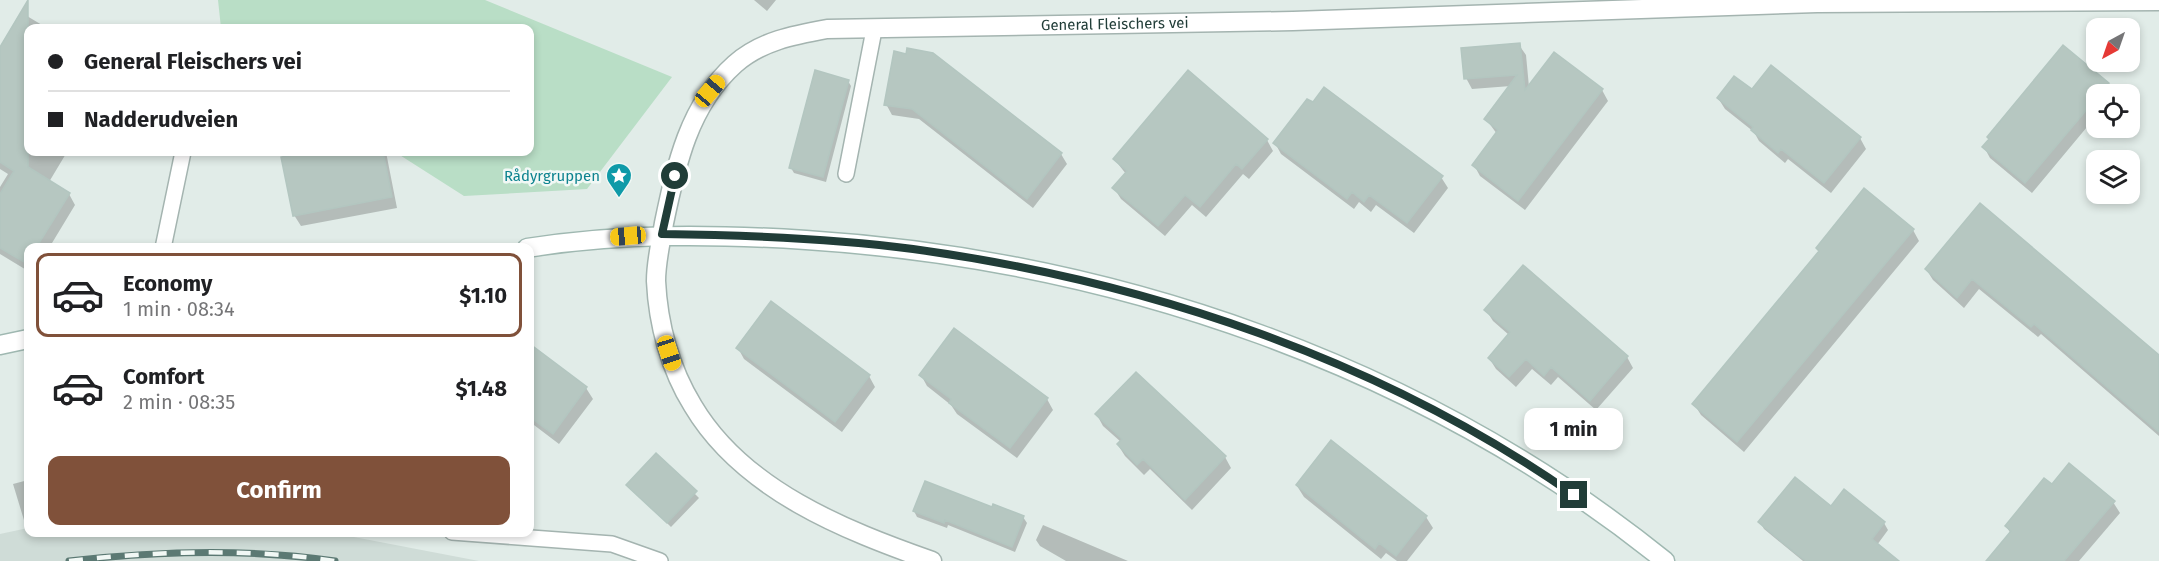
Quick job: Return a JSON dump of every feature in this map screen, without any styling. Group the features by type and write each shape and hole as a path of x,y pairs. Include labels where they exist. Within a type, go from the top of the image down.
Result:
{"street":[{"name":"General Fleischers vei","path":"932,561 860,535 814,514 746,466 693,407 675,369 664,336 656,279 662,234 683,144 710,91 736,63 771,42 796,34 827,29 874,30 1293,21 1816,3 2159,1"},
{"path":"534,247 662,234 736,235 912,249 1079,281 1220,320 1292,346 1358,374 1461,424 1558,483 1665,561"},
{"path":"0,345 24,340"}],"lane":[{"path":"846,174 874,30"},
{"path":"164,243 182,156"},
{"path":"519,537 612,544 660,561"}],"shaded area":[{"path":"24,529 24,537 354,537 479,561 0,561 0,534"}],"green space":[{"path":"218,0 485,0 672,77 587,189 464,196 401,156 534,156 534,24 221,24"}],"building":[{"path":"28,0 28,24 24,24 24,156 28,156 28,167 70,193 39,243 24,243 24,262 0,248 0,194 14,171 0,162 0,47"},
{"path":"1520,43 1525,90 1554,52 1603,89 1518,201 1472,165 1498,130 1484,119 1517,75 1464,79 1461,48"},
{"path":"2063,45 2086,64 2086,72 2096,72 2109,83 2086,84 2086,110 2025,183 1982,147 1989,139 1987,137"},
{"path":"907,48 933,53 1062,153 1027,199 912,109 884,105 894,51 906,54"},
{"path":"1771,65 1861,137 1824,183 1781,149 1778,153 1751,130 1753,127 1717,98 1734,76 1752,89"},
{"path":"815,70 849,80 823,177 789,168"},
{"path":"1188,70 1268,139 1242,169 1236,164 1200,207 1185,195 1158,226 1112,188 1127,171 1113,159"},
{"path":"1324,87 1443,176 1407,223 1369,195 1364,202 1352,192 1347,199 1273,143 1307,99 1313,102"},
{"path":"384,156 392,197 293,216 281,157"},
{"path":"1864,188 1914,229 1737,442 1692,404 1819,251 1816,248"},
{"path":"1980,203 2159,355 2159,432 2034,324 2031,327 1972,279 1957,298 1925,269"},
{"path":"1523,265 1628,356 1590,401 1551,367 1544,376 1526,359 1509,377 1488,358 1510,332 1484,310"},
{"path":"771,301 870,375 835,422 736,348"},
{"path":"954,328 1048,398 1010,448 949,403 951,399 919,375"},
{"path":"534,347 587,387 553,434 534,420"},
{"path":"1136,372 1226,456 1185,500 1143,459 1137,465 1117,444 1122,439 1095,414"},
{"path":"1331,440 1427,516 1396,556 1379,543 1375,549 1296,485"},
{"path":"656,453 697,491 667,523 626,485"},
{"path":"2069,463 2115,501 2064,561 1986,561 2011,531 2005,526 2044,478 2052,484"},
{"path":"1795,477 1831,506 1844,489 1885,522 1872,539 1899,561 1806,561 1794,552 1758,522"},
{"path":"925,481 992,507 993,504 1024,516 1012,547 945,520 944,523 913,511"}],"railway":[{"path":"69,561 202,552 269,554 335,561"}],"place":[{"name":"Rådyrgruppen","path":"619,199"}],"route":[{"path":"675,176 662,234 736,235 912,249 1036,271 1154,300 1220,320 1292,346 1358,374 1461,424 1574,495"}]}
